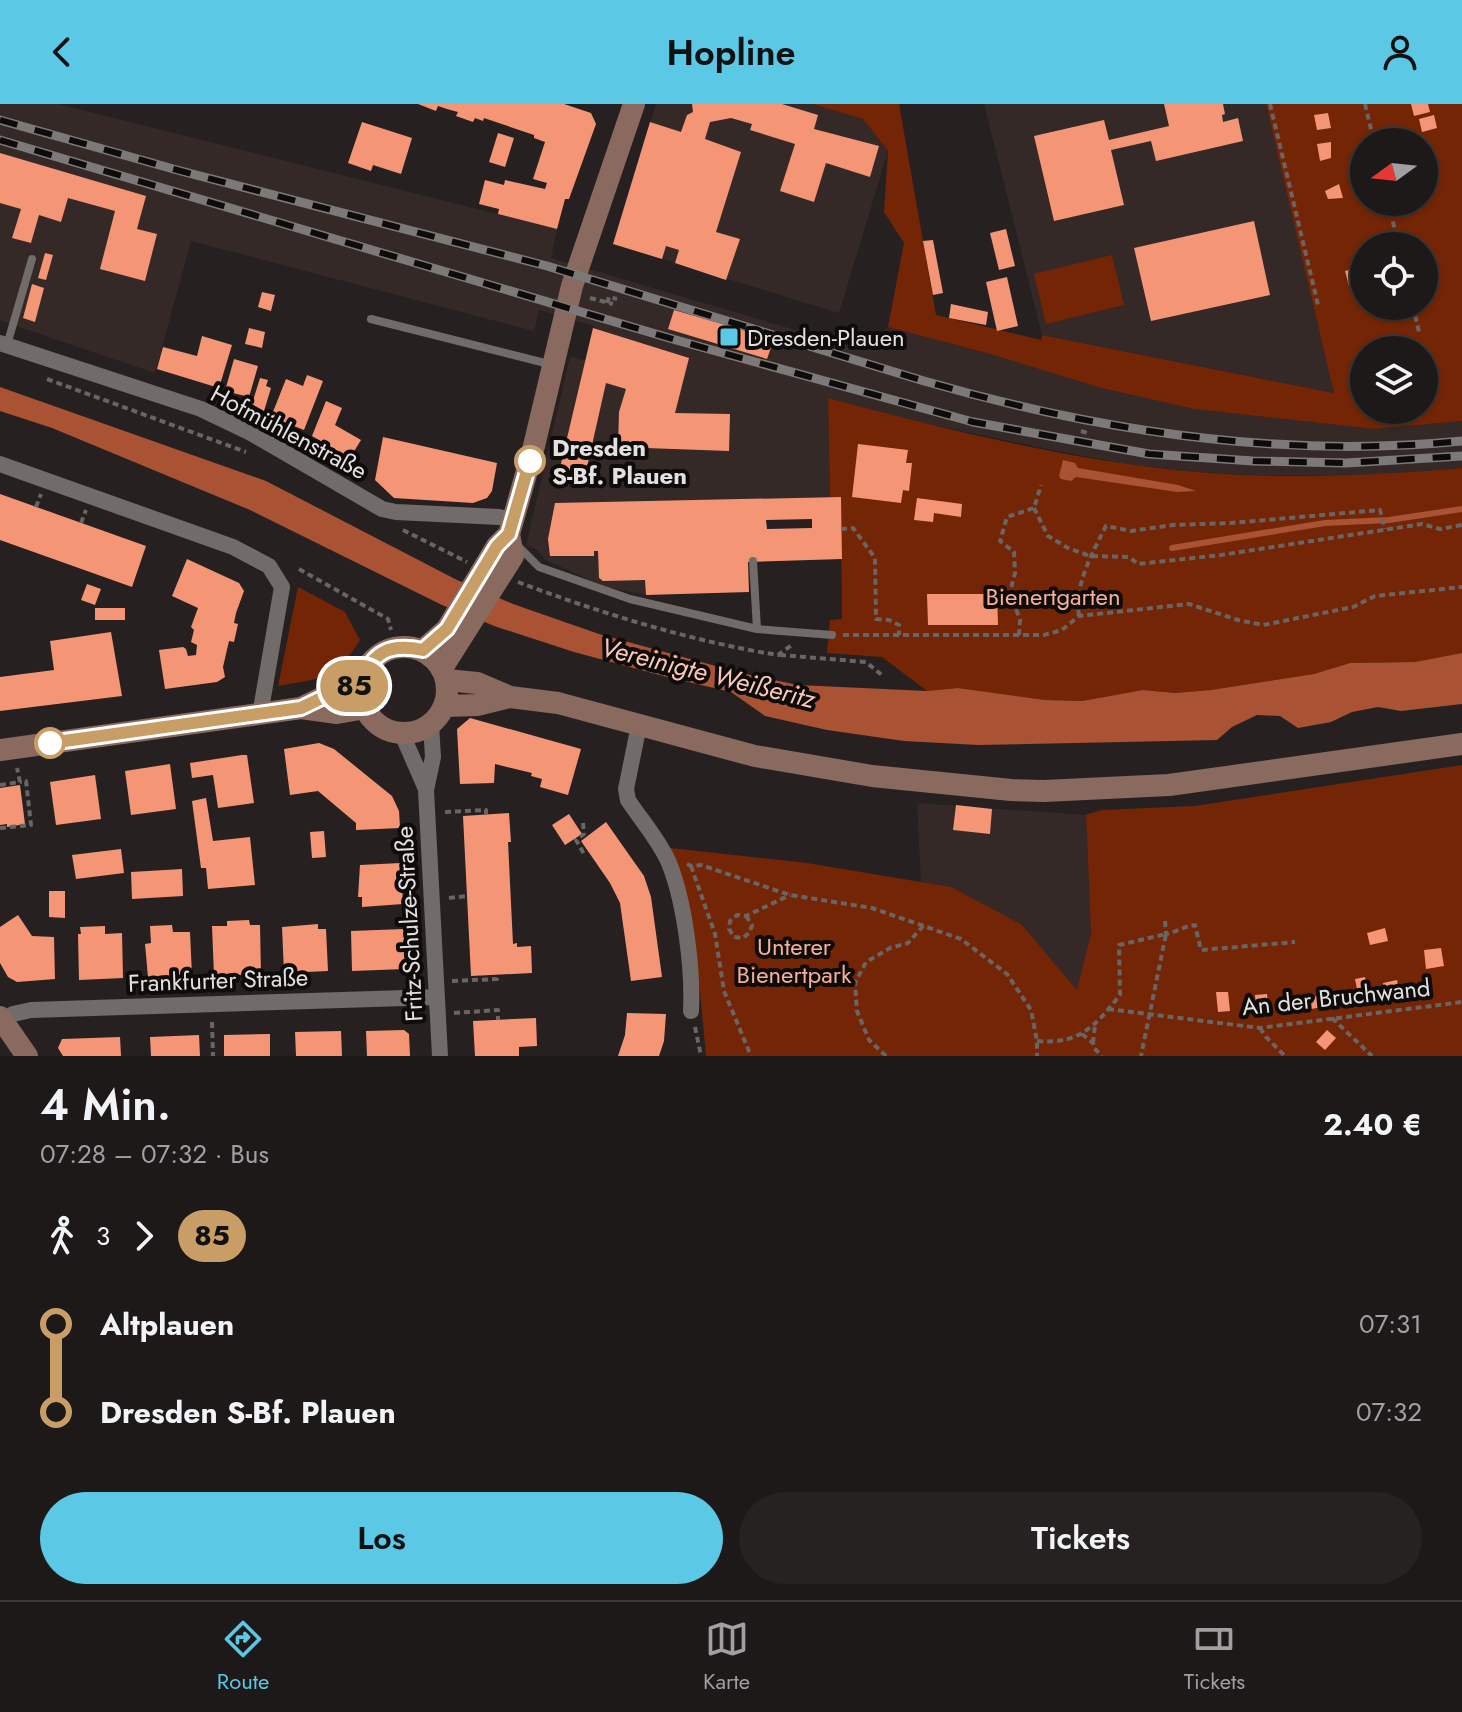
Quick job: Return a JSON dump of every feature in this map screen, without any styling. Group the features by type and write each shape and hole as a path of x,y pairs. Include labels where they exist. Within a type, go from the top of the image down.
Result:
{"main road":[{"path":"438,646 445,674 446,706 431,725 416,733 402,734 386,730 373,721 365,708 361,684 366,669 375,657 387,650 405,646 438,646 503,576 513,556 512,527 572,286 631,105"},
{"path":"445,674 510,697 558,703 719,748 791,763 924,782 1044,791 1169,785 1462,744"},
{"path":"301,708 332,693 361,684"},
{"path":"446,706 477,705 510,697"},
{"path":"0,750 261,704 337,713 365,708"},
{"path":"1,1019 27,1056"}],"street":[{"name":"Hofmühlenstraße","path":"3,345 201,409 251,433 382,509 499,517 512,527"},
{"path":"0,464 199,533 261,561 278,577 282,587 261,704"},
{"name":"Fritz-Schulze-Straße","path":"431,725 433,757 426,790 440,1056"},
{"path":"639,725 626,789 628,800 669,863 678,896 691,980 691,1011"},
{"name":"Fritz-Schulze-Straße","path":"402,734 426,790"},
{"name":"Frankfurter Straße","path":"1,1019 31,1010 437,997"}],"lane":[{"path":"3,345 32,259"},
{"path":"371,319 553,365"},
{"path":"512,527 522,553 539,567 630,599 757,629 832,635"},
{"path":"753,561 757,629"}],"path":[{"path":"1270,104 1318,305"},
{"path":"1365,104 1371,128"},
{"path":"588,297 613,302"},
{"path":"1416,320 1419,332"},
{"path":"44,378 259,457"},
{"path":"1041,485 1034,508 1048,536 1090,556 1129,557 1138,564 1221,555 1422,524 1440,529 1462,525"},
{"path":"1019,635 1020,620 1010,592 1015,573 1014,552 1000,541 1007,517 1034,508"},
{"path":"382,509 377,517 457,557"},
{"path":"1079,616 1076,600 1090,556 1106,526 1131,531 1173,525 1380,510 1385,529"},
{"path":"841,529 853,528 875,558 876,619 899,625 899,635"},
{"path":"299,569 388,619 391,630"},
{"path":"503,576 598,609 710,641 778,655 866,662 883,676"},
{"path":"832,635 1044,635 1062,630 1079,616 1189,604 1263,625 1353,607 1375,596 1462,587"},
{"path":"778,655 796,642 800,649 799,657"},
{"path":"17,768 20,782"},
{"path":"0,785 26,781 31,825 0,828"},
{"path":"442,812 486,810 486,814"},
{"path":"583,823 584,834 576,840 584,854"},
{"path":"657,841 691,866 715,934 724,991 751,1056"},
{"path":"691,866 701,865 790,895 872,908 961,939 1007,974 1031,1010 1037,1056"},
{"path":"746,916 752,925 750,932 743,938 734,937 729,929 730,921 737,915 746,916 790,895"},
{"path":"447,898 467,896"},
{"path":"1141,1056 1166,934 1165,921"},
{"path":"886,1056 869,1040 857,1011 855,983 866,962 890,948 908,943 924,925"},
{"path":"1037,1041 1054,1042 1082,1034 1120,995 1119,945 1195,925 1201,950 1295,942"},
{"path":"451,982 497,979 497,974"},
{"name":"An der Bruchwand","path":"1108,1009 1260,1028 1462,1002"},
{"path":"211,1003 213,1056"},
{"path":"452,1013 498,1010 498,1020"},
{"path":"1332,1018 1365,1054 1372,1056"},
{"path":"1096,1023 1093,1043 1102,1056"},
{"path":"1260,1028 1285,1056"},
{"path":"696,1032 701,1056"},
{"path":"1082,1034 1093,1043"}],"shaded area":[{"path":"0,104 58,104 557,229 551,258 860,349 888,327 1101,388 1194,409 1374,429 1462,421 1462,468 1379,475 1196,472 1126,464 1062,452 918,422 828,398 830,497 748,499 748,534 655,536 657,595 646,595 603,586 546,560 537,550 526,545 570,357 585,360 593,326 539,310 534,331 191,241 155,373 0,320"},
{"path":"656,104 812,104 863,119 888,151 839,313 613,244"},
{"path":"984,104 1266,104 1335,393 1042,335"},
{"path":"917,803 1086,815 1091,933 1077,991 1021,924 951,888 921,882"}],"green space":[{"path":"812,104 899,104 936,315 1041,340 1042,335 1334,393 1266,104 1462,104 1462,421 1438,423 1438,336 1350,336 1350,424 1429,424 1374,429 1194,409 1101,388 888,327 904,243 884,212 888,151 863,119"},
{"path":"1112,255 1124,305 1046,324 1034,274"},
{"name":"Bienertgarten","path":"828,398 1010,443 1149,467 1296,476 1462,468 1462,653 1415,662 1350,663 1314,674 1211,690 1175,693 1143,690 1082,701 1045,700 958,688 927,691 882,657 827,653 830,620 842,619 841,497 830,497"},
{"path":"298,587 345,612 360,640 335,670 317,678 278,686"},
{"name":"Unterer Bienertpark","path":"1462,765 1462,1056 706,1056 700,992 670,848 807,863 951,887 1021,924 1077,990 1091,933 1086,815 1101,810 1195,806"}],"water":[{"name":"Vereinigte Weißeritz","path":"0,387 266,481 457,580 513,604 599,634 741,673 798,685 927,691 958,688 1045,700 1082,701 1143,690 1175,693 1211,690 1314,674 1350,663 1415,662 1462,653 1462,704 1401,711 1378,707 1352,712 1331,722 1298,728 1280,716 1257,715 1232,727 1217,740 978,745 904,741 827,730 765,716 731,692 574,652 442,605 250,510 52,428 0,411"},
{"path":"1063,460 1075,463 1078,468 1178,485 1196,491 1177,492 1076,477 1071,481 1061,479"}],"building":[{"path":"418,104 564,104 591,113 596,124 569,199 565,199 557,229 498,214 499,209 479,204 485,180 504,185 505,180 545,189 547,183 533,179 545,142 534,138 534,135 484,118 483,121 475,118 473,122 456,116 458,112 438,106 436,111"},
{"path":"692,104 782,104 818,115 814,129 879,146 870,177 826,163 814,202 780,191 795,144 750,130 752,124 731,118 710,122 705,139 741,152 716,232 740,239 726,280 675,263 679,250 666,246 662,259 613,244 650,122 681,132 687,115 693,112"},
{"path":"1164,104 1223,104 1223,122 1238,118 1243,141 1156,161 1151,141 1111,150 1124,205 1054,221 1034,136 1104,120 1109,140 1169,126"},
{"path":"1411,104 1428,104 1430,112 1414,116"},
{"path":"1328,113 1331,128 1317,130 1314,115"},
{"path":"1434,115 1437,128 1421,128 1419,119"},
{"path":"362,122 412,138 401,174 373,165 371,171 348,163"},
{"path":"498,133 514,138 505,167 489,162"},
{"path":"1331,142 1331,158 1320,161 1317,144"},
{"path":"0,153 146,196 137,229 157,234 145,281 100,269 115,211 68,198 61,222 39,215 31,243 12,238 21,209 0,203"},
{"path":"1339,184 1343,198 1328,199 1325,191"},
{"path":"1254,221 1270,295 1151,321 1134,248"},
{"path":"1006,229 1015,266 999,270 990,233"},
{"path":"933,240 943,293 933,295 923,241"},
{"path":"45,253 53,255 46,280 38,278"},
{"path":"1350,270 1350,286 1349,286 1345,271"},
{"path":"1007,277 1018,326 997,331 986,282"},
{"path":"32,284 44,288 35,322 23,318"},
{"path":"262,292 275,295 271,311 258,307"},
{"path":"951,304 988,312 986,325 949,318"},
{"path":"674,310 774,339 767,359 668,329"},
{"path":"249,328 265,332 262,348 245,344"},
{"path":"593,328 689,358 675,413 730,414 729,451 618,447 619,412 626,389 606,383 585,476 559,472"},
{"path":"202,336 232,345 219,388 157,369 163,347 197,356"},
{"path":"234,359 258,366 249,397 225,391"},
{"path":"307,375 323,381 304,430 271,417 286,379 303,386"},
{"path":"260,378 268,380 266,386 271,388 264,411 252,404"},
{"path":"326,401 342,408 335,425 361,440 350,458 312,436"},
{"path":"383,437 497,463 492,491 487,498 473,503 394,498 375,480"},
{"path":"858,444 908,450 906,463 912,463 909,491 903,490 901,503 852,497"},
{"path":"0,494 146,546 132,587 0,540"},
{"path":"841,497 842,559 748,562 749,592 646,595 645,580 603,581 599,578 598,551 594,551 594,556 550,556 548,539 555,503","holes":["812,519 812,528 767,529 766,520"]},
{"path":"917,498 962,504 961,517 934,513 933,522 914,520"},
{"path":"187,559 239,583 244,591 234,623 238,624 234,642 229,641 223,667 225,677 217,682 165,689 159,650 183,647 188,656 196,655 197,645 191,642 194,630 191,627 198,608 172,596"},
{"path":"87,584 101,589 95,605 81,600"},
{"path":"927,594 997,594 998,625 928,625"},
{"path":"95,608 125,608 125,620 95,620"},
{"path":"111,632 122,696 0,711 0,677 54,670 50,641"},
{"path":"470,718 581,749 568,795 540,787 542,779 531,776 532,773 495,764 494,783 460,784 457,729"},
{"path":"319,743 334,749 392,796 399,811 400,828 356,830 356,823 318,791 290,795 284,749"},
{"path":"247,755 254,803 218,808 213,775 192,778 190,763"},
{"path":"170,764 176,809 131,815 125,771"},
{"path":"95,775 101,819 56,825 50,782"},
{"path":"20,785 25,824 0,825 0,788"},
{"path":"206,798 213,841 250,837 255,885 208,889 206,868 201,868 192,801"},
{"path":"956,805 992,809 990,834 953,830"},
{"path":"509,813 513,944 517,943 517,947 531,946 532,973 471,976 463,816"},
{"path":"569,814 582,834 565,845 552,825"},
{"path":"606,822 644,876 651,897 662,977 631,981 620,903 581,841"},
{"path":"324,831 326,857 312,858 310,832"},
{"path":"121,849 124,873 76,879 72,855"},
{"path":"401,863 403,904 362,907 362,897 358,897 360,865"},
{"path":"182,869 183,896 132,899 131,872"},
{"path":"49,891 65,891 65,918 49,917"},
{"path":"18,915 32,936 54,937 55,979 17,982 8,977 0,963 0,927"},
{"path":"249,920 250,925 260,925 261,974 214,976 212,926 227,926 227,921"},
{"path":"318,924 318,929 326,929 328,971 284,973 282,927"},
{"path":"172,925 173,932 190,932 192,976 148,977 145,944 151,943 150,926"},
{"path":"105,926 105,934 122,933 123,978 79,980 80,927"},
{"path":"1385,928 1388,941 1370,945 1367,933"},
{"path":"404,929 405,969 352,971 351,931"},
{"path":"1441,948 1444,966 1426,969 1424,950"},
{"path":"1365,977 1369,997 1359,999 1355,979"},
{"path":"1397,980 1399,992 1386,998 1383,983"},
{"path":"1216,992 1228,992 1230,1011 1218,1012"},
{"path":"1267,994 1269,1015 1257,1016 1255,995"},
{"path":"1326,995 1328,1006 1311,1009 1309,997"},
{"path":"627,1013 666,1014 664,1041 659,1056 618,1056 625,1035"},
{"path":"536,1018 537,1046 519,1047 519,1056 475,1056 473,1021"},
{"path":"404,1030 409,1034 410,1056 367,1056 366,1031"},
{"path":"1327,1030 1336,1038 1325,1050 1316,1042"},
{"path":"341,1031 342,1056 296,1056 295,1032"},
{"path":"270,1034 270,1056 224,1056 224,1035"},
{"path":"199,1035 200,1056 151,1056 150,1037"},
{"path":"120,1037 121,1056 63,1056 58,1048 62,1039"}],"waterway":[{"path":"1172,548 1325,523 1389,520 1462,509"}],"railway":[{"path":"0,120 177,170 547,266 924,381 1056,414 1123,427 1258,443 1394,446 1462,441"},
{"path":"0,140 676,340 973,422 1149,454 1346,463 1462,456"}],"bus line":[{"name":"85","path":"50,743 301,708 332,693 361,684 366,669 375,657 387,650 405,646 423,650 447,629 486,569 497,546 509,534 530,461"}],"place":[{"name":"Dresden-Plauen","path":"729,337"},
{"name":"Dresden S-Bf. Plauen","path":"530,461"}]}
